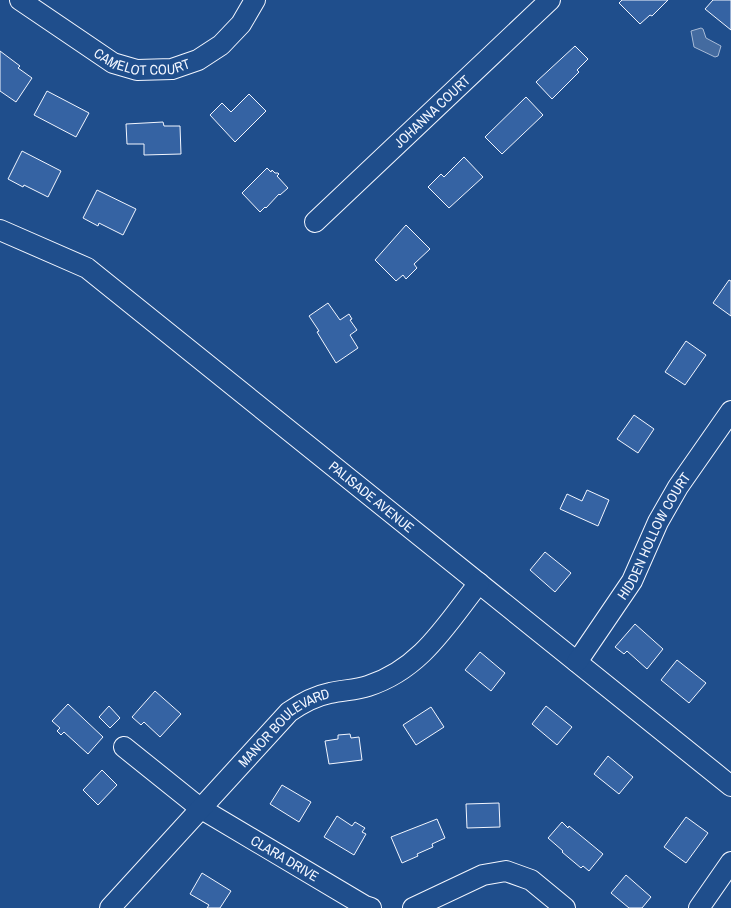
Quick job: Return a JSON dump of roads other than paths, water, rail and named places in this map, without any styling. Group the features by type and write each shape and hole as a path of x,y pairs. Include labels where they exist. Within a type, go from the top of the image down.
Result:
{"street":[{"name":"CAMELOT COURT","path":"20,0 113,63 137,70 172,69 198,60 221,45 241,24 255,0"},
{"name":"JOHANNA COURT","path":"315,222 550,0"},
{"name":"PALISADE AVENUE","path":"1,233 87,268 731,786"},
{"name":"HIDDEN HOLLOW COURT","path":"577,662 632,581 658,522 678,487 731,411"},
{"name":"MANOR BOULEVARD","path":"110,908 289,712 304,701 329,693 368,686 400,672 424,653 479,583"},
{"name":"CLARA DRIVE","path":"124,747 200,808 371,908"},
{"path":"699,908 731,862"},
{"path":"413,908 483,875 506,871 531,880 565,908"}],"water":[{"path":"701,28 706,38 721,46 718,56 715,57 694,47 691,31"}]}
